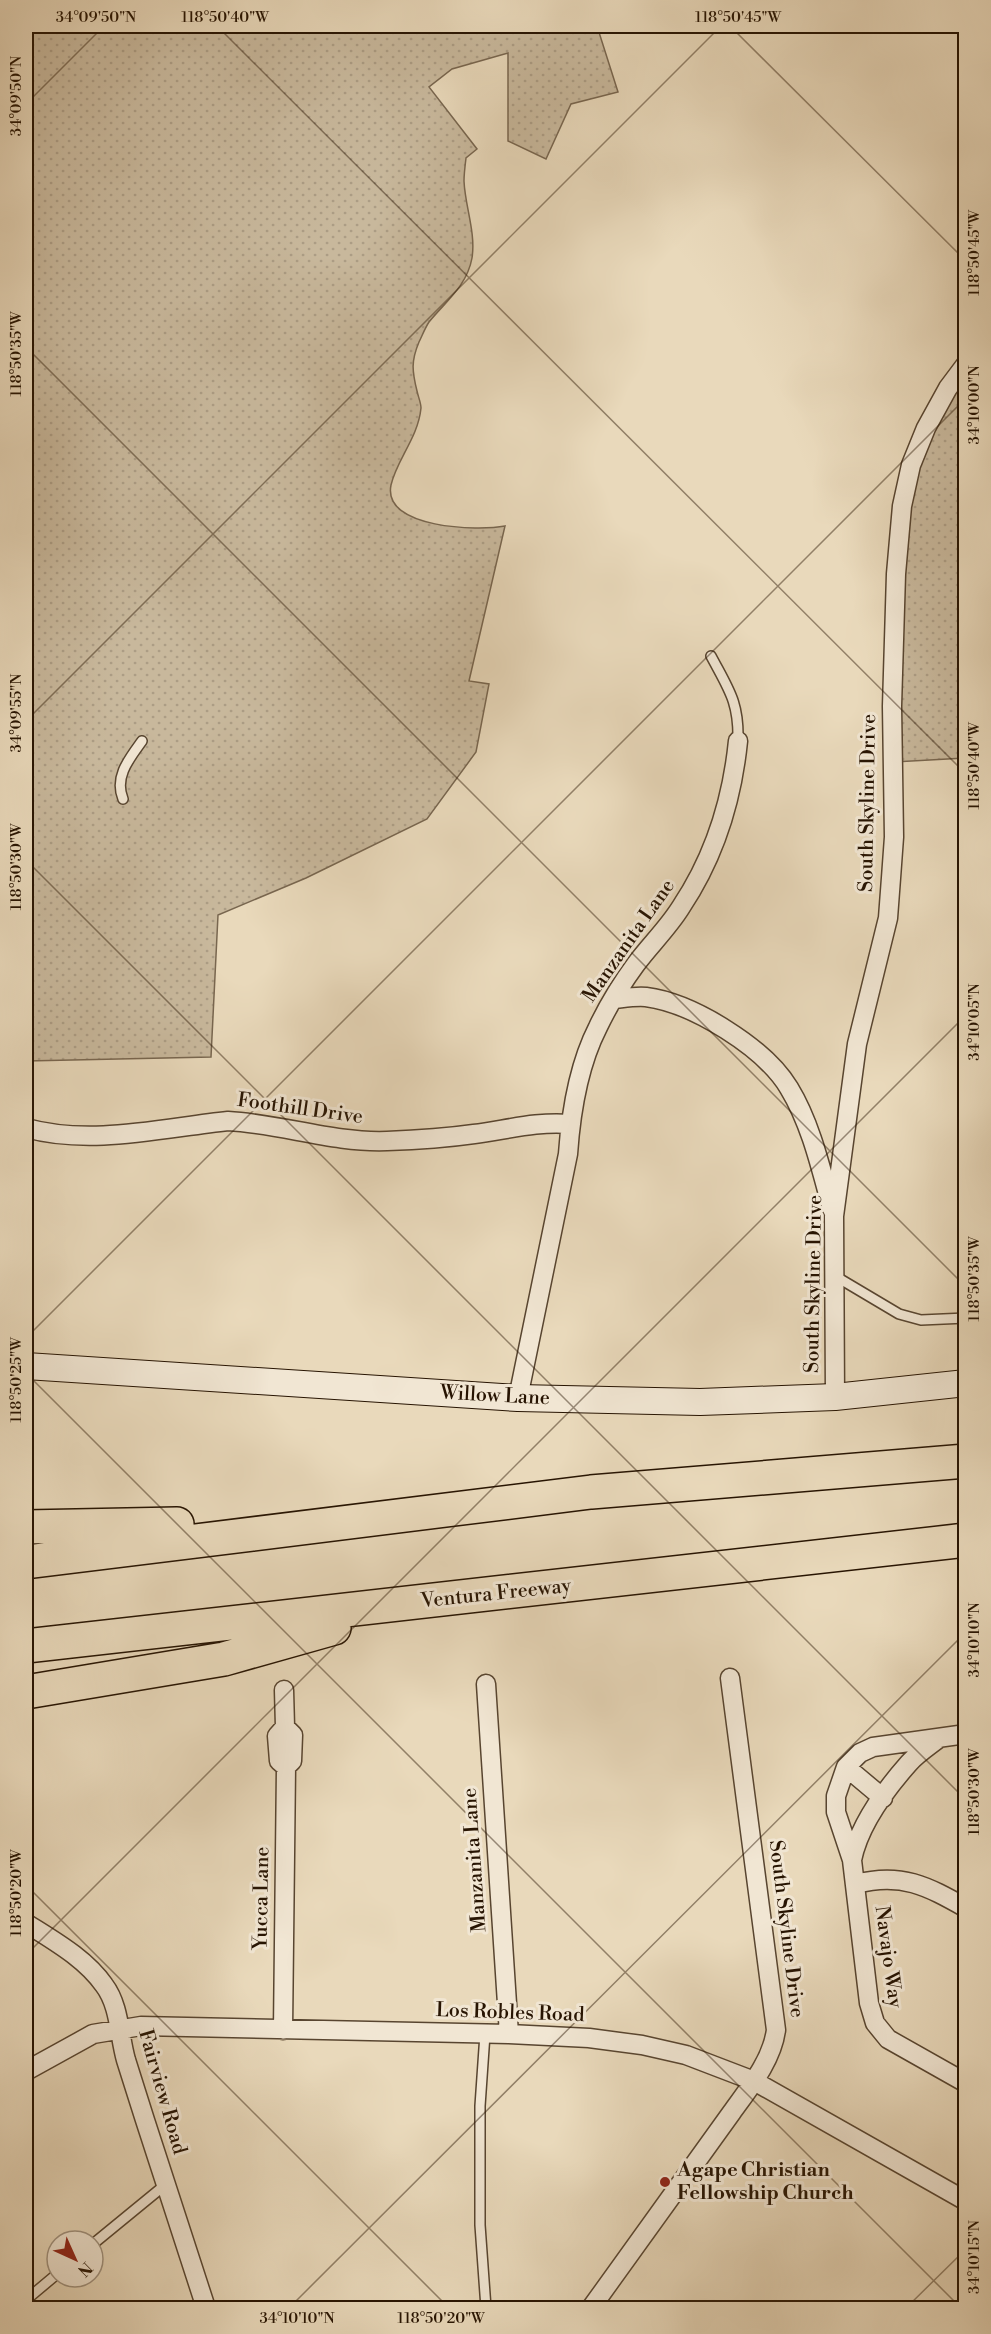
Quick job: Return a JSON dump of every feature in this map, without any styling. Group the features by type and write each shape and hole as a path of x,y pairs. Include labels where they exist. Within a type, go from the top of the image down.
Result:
{"highway":[{"path":"26,1562 591,1492 966,1461"},
{"path":"26,1527 168,1525 525,1488 591,1492"},
{"name":"Ventura Freeway","path":"26,1646 966,1540"},
{"path":"26,1692 224,1659 428,1602"}],"street":[{"name":"South Skyline Drive","path":"835,1397 834,1216 857,1044 888,918 894,837 892,706 902,506 911,465 926,428 948,388 966,364"},
{"name":"Manzanita Lane","path":"518,1398 568,1155 570,1124 582,1063 598,1026 636,963 682,906 709,858 729,802 738,741"},
{"path":"614,999 644,997 667,1001 702,1015 728,1030 772,1068 788,1087 802,1113 834,1216"},
{"name":"Foothill Drive","path":"26,1128 54,1135 87,1137 228,1121 248,1122 354,1141 388,1141 473,1134 550,1123 570,1124"},
{"name":"Willow Lane","path":"26,1366 518,1398 700,1402 835,1397 966,1383"},
{"name":"South Skyline Drive","path":"591,2308 754,2081 774,2045 776,2030 730,1678"},
{"name":"Manzanita Lane","path":"486,1684 509,2034"},
{"name":"Yucca Lane","path":"283,2030 286,1767 292,1761 293,1735 285,1727 284,1690"},
{"path":"883,1797 846,1767 860,1753 873,1747 966,1734"},
{"name":"Navajo Way","path":"852,1860 855,1846 865,1825 883,1797 910,1761 940,1738"},
{"name":"Navajo Way","path":"846,1767 838,1785 836,1812 852,1860 869,2002 875,2023 888,2039 966,2083"},
{"path":"856,1884 873,1879 912,1881 930,1887 966,1908"},
{"name":"Fairview Road","path":"26,1923 66,1948 93,1972 112,1999 125,2055 206,2308"},
{"name":"Los Robles Road","path":"26,2071 93,2034 141,2026 509,2034 589,2038 642,2045 686,2055 754,2081 966,2201"}],"lane":[{"name":"Manzanita Lane","path":"711,656 733,697 739,715 738,741"},
{"path":"123,799 119,789 121,774 142,741"},
{"path":"835,1276 899,1314 921,1320 966,1318"},
{"path":"485,2034 480,2106 480,2225 486,2308"},
{"path":"105,2234 165,2184"},
{"path":"26,2300 45,2284"}],"shaded area":[{"path":"26,26 597,26 618,92 571,104 546,159 508,141 508,53 452,69 429,87 477,149 466,158 464,178 473,249 465,277 455,293 429,322 416,349 413,372 421,406 419,419 394,475 391,485 392,500 401,511 416,519 435,524 475,528 505,526 469,681 489,684 476,752 427,819 306,878 218,915 211,1057 26,1061"},
{"path":"965,364 965,758 894,762 911,465"}],"place":[{"name":"Agape Christian Fellowship Church","path":"665,2182"}]}
